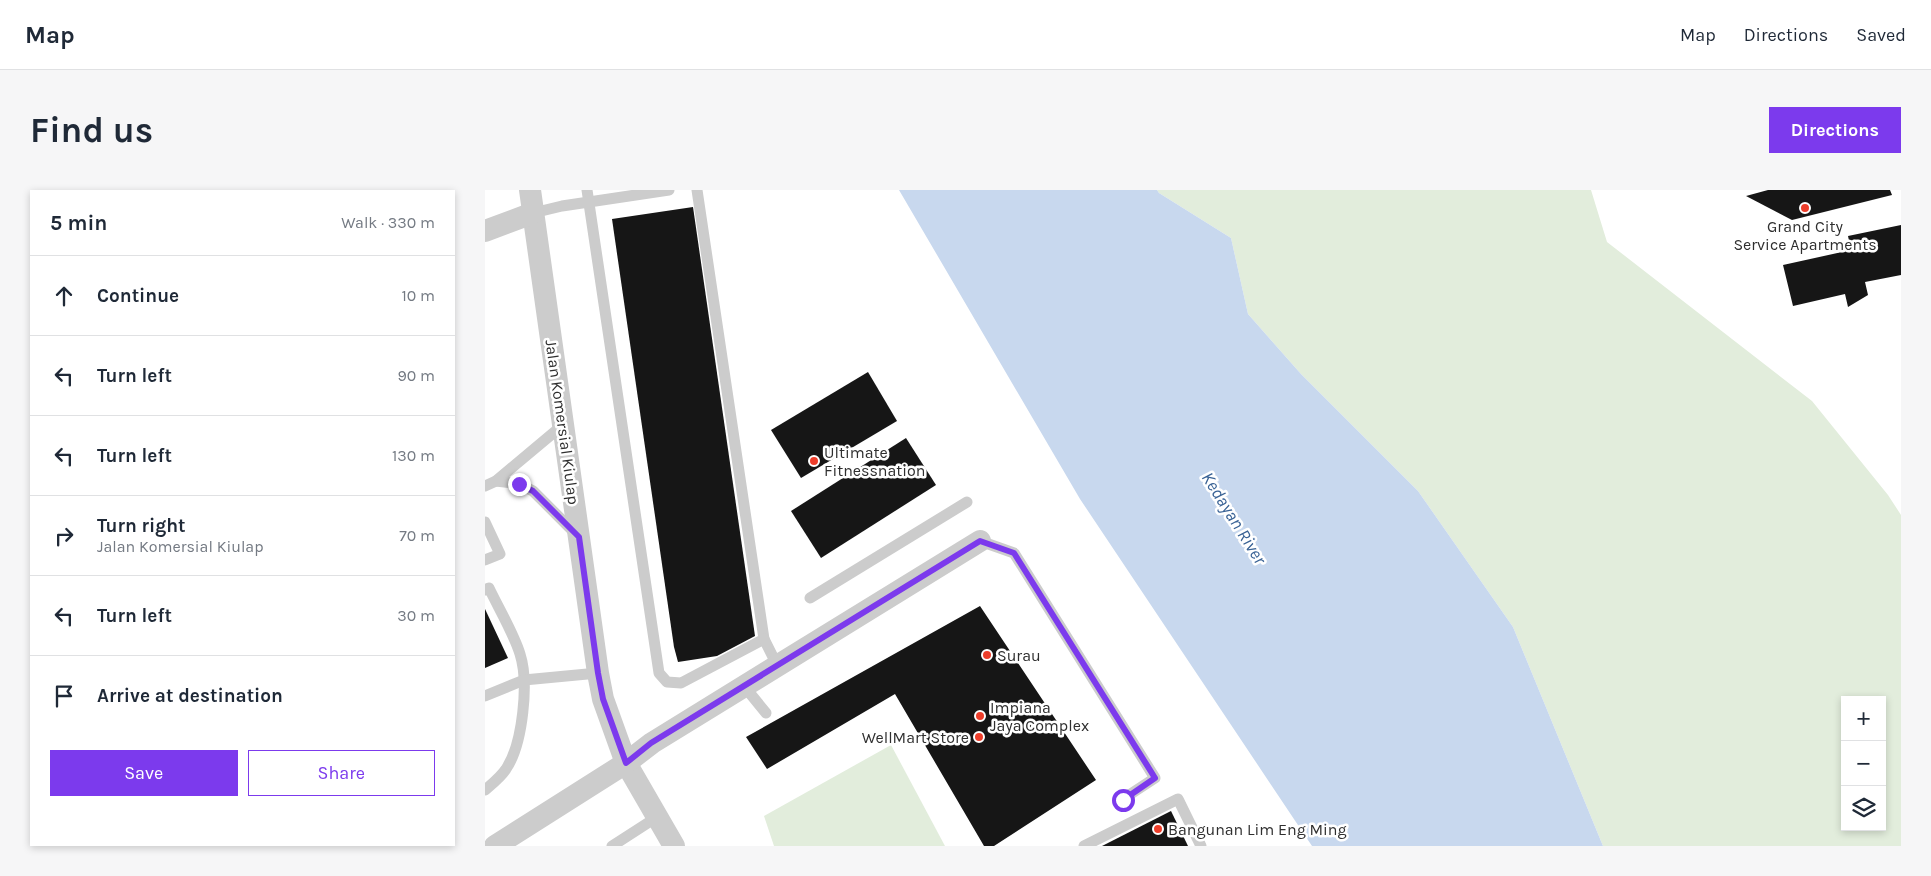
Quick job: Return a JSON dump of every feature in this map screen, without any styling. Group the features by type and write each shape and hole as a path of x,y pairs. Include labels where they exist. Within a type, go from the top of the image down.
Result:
{"street":[{"name":"Jalan Komersial Kiulap","path":"530,190 603,699 626,763 674,846"},
{"path":"485,231 533,213"},
{"path":"495,846 626,763 651,743 980,541"}],"lane":[{"path":"533,213 587,196 669,190"},
{"path":"697,190 764,638 777,665"},
{"path":"587,196 659,673 667,682 681,682 764,638"},
{"path":"485,486 496,482 564,424"},
{"path":"496,482 519,484 533,491 579,537"},
{"path":"811,598 967,502"},
{"path":"485,522 500,554 485,560"},
{"path":"980,541 1014,553 1155,778 1123,800"},
{"path":"485,590 489,588 520,654 524,680 520,734 515,754 506,770 485,790"},
{"path":"485,696 524,680 598,673"},
{"path":"745,686 766,713"},
{"path":"1084,846 1177,799 1201,846"},
{"path":"612,846 657,817"}],"green space":[{"path":"1157,190 1591,190 1607,242 1812,401 1888,495 1901,515 1901,846 1603,846 1513,627 1418,491 1301,374 1248,314 1231,238"},
{"path":"891,745 945,846 774,846 764,816"}],"water":[{"name":"Kedayan River","path":"899,190 1157,190 1231,238 1248,314 1301,374 1418,491 1513,627 1603,846 1312,846 1080,499"}],"building":[{"name":"Grand City Service Apartments","path":"1768,190 1890,190 1892,195 1792,220 1746,196"},
{"path":"693,207 755,636 717,656 678,662 674,647 612,219"},
{"path":"1901,225 1901,275 1865,282 1868,295 1848,307 1845,294 1793,306 1783,265 1851,250 1848,236"},
{"path":"868,372 897,421 801,478 771,430"},
{"path":"906,438 936,485 821,558 791,511"},
{"name":"Impiana Jaya Complex","path":"980,606 1096,780 994,846 984,846 895,694 767,769 746,737"},
{"path":"485,609 508,658 485,668"},
{"name":"Bangunan Lim Eng Ming","path":"1171,811 1188,846 1102,846"}],"place":[{"name":"Grand City Service Apartments","path":"1805,208"},
{"name":"Ultimate Fitnessnation","path":"814,461"},
{"name":"Surau","path":"987,655"},
{"name":"Impiana Jaya Complex","path":"980,716"},
{"name":"WellMart Store","path":"979,737"},
{"name":"Bangunan Lim Eng Ming","path":"1158,829"}],"route":[{"path":"519,484 533,491 579,537 603,699 626,763 651,743 980,541 1014,553 1155,778 1123,800"}]}
